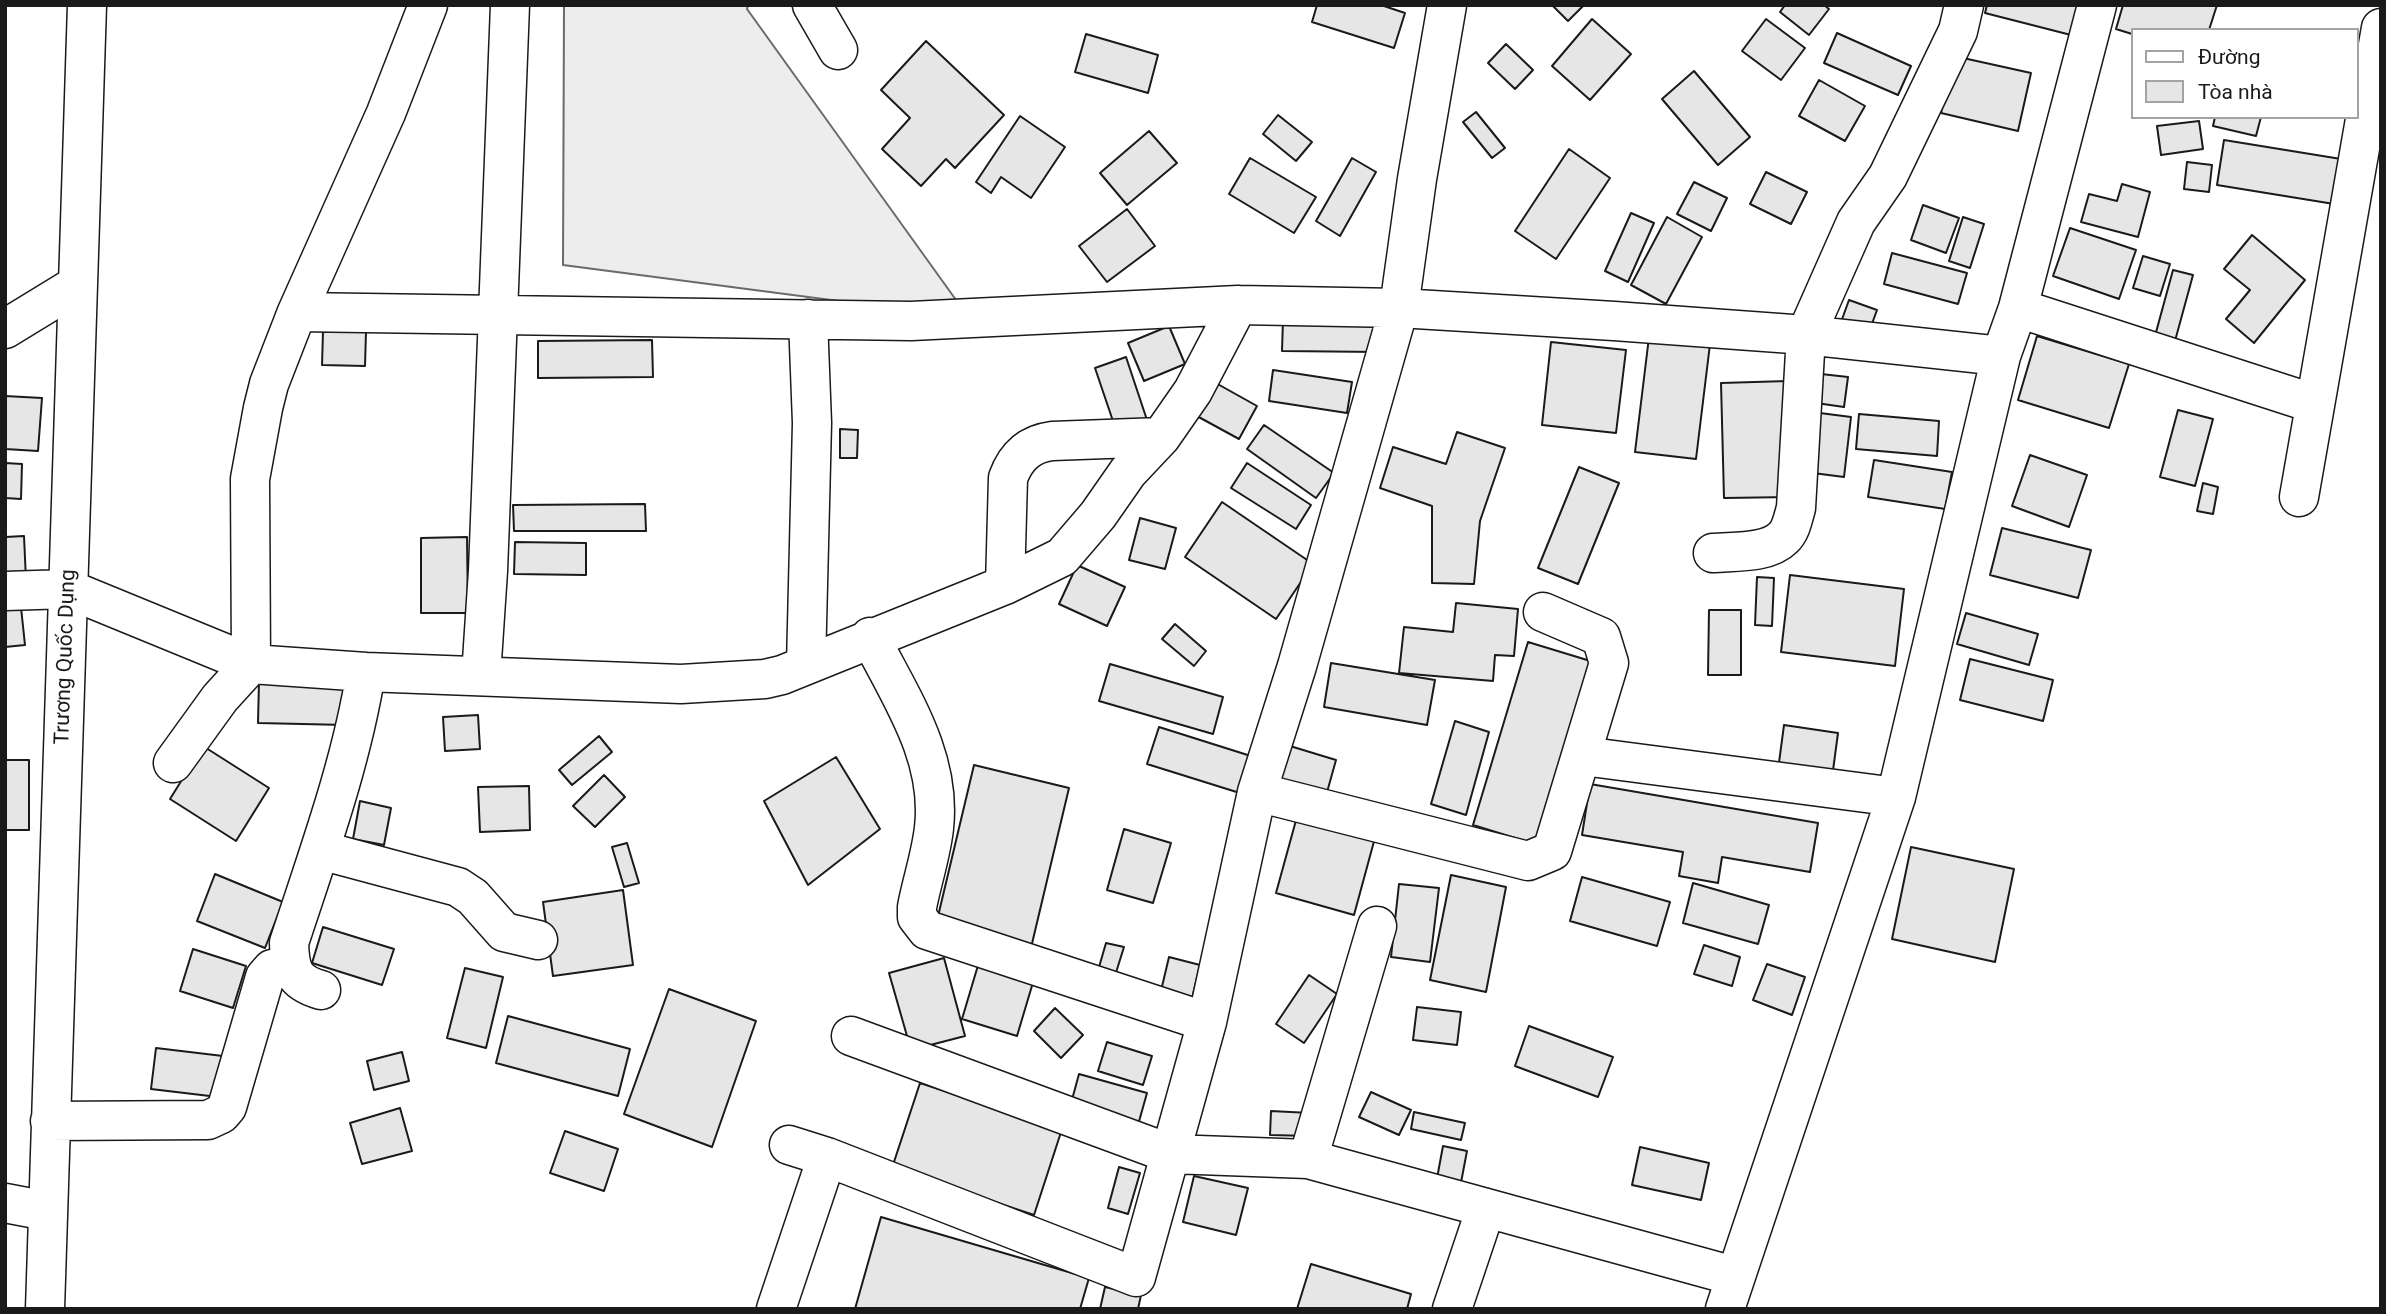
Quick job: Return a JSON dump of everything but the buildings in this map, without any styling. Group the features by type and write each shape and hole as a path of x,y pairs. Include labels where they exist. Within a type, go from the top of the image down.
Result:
{"street":[{"name":"Trương Quốc Dụng","path":"45,1309 87,5"},
{"path":"173,763 220,698 251,664 250,479 269,384 297,312 386,113 428,5"},
{"path":"481,676 488,571 510,5"},
{"path":"812,5 838,50"},
{"path":"789,1145 827,1157 1136,1277 1207,1022 1257,792 1297,666 1399,309 1417,179 1447,5"},
{"path":"1713,553 1770,545 1783,538 1790,528 1796,508 1806,335 1856,222 1888,176 1958,31 1964,5"},
{"path":"851,1036 1171,1154 1308,1159 1486,1208 1729,1293 1896,797 2001,356 2018,308 2097,5"},
{"path":"2299,497 2315,404 2366,202 2381,28"},
{"path":"5,329 78,285"},
{"path":"297,312 911,321 1238,305 1399,309 1806,335 2001,356"},
{"path":"5,591 68,589 251,664 366,672 681,684 765,679 1005,585 1062,557 1098,515 1128,472 1161,437 1193,391 1238,305"},
{"path":"2018,308 2315,404"},
{"path":"806,665 812,423 808,319"},
{"path":"1005,585 1009,478 1013,465 1023,452 1038,443 1052,441 1161,437"},
{"path":"1257,792 1528,860 1552,851 1583,756 1609,663 1601,637 1544,612"},
{"path":"870,638 919,732 931,768 936,806 934,831 917,907 918,917 927,930 1207,1022"},
{"path":"321,990 298,980 290,965 289,943 346,767 366,672"},
{"path":"1583,756 1896,797"},
{"path":"320,850 458,887 473,897 504,932 538,940"},
{"path":"1308,1159 1377,926"},
{"path":"50,1121 208,1120 221,1114 227,1107 265,977 272,969 290,965"},
{"path":"776,1309 827,1157"},
{"path":"5,1203 47,1211"},
{"path":"1452,1309 1486,1208"}],"shaded area":[{"path":"564,5 748,5 747,9 969,318 563,265"}]}
